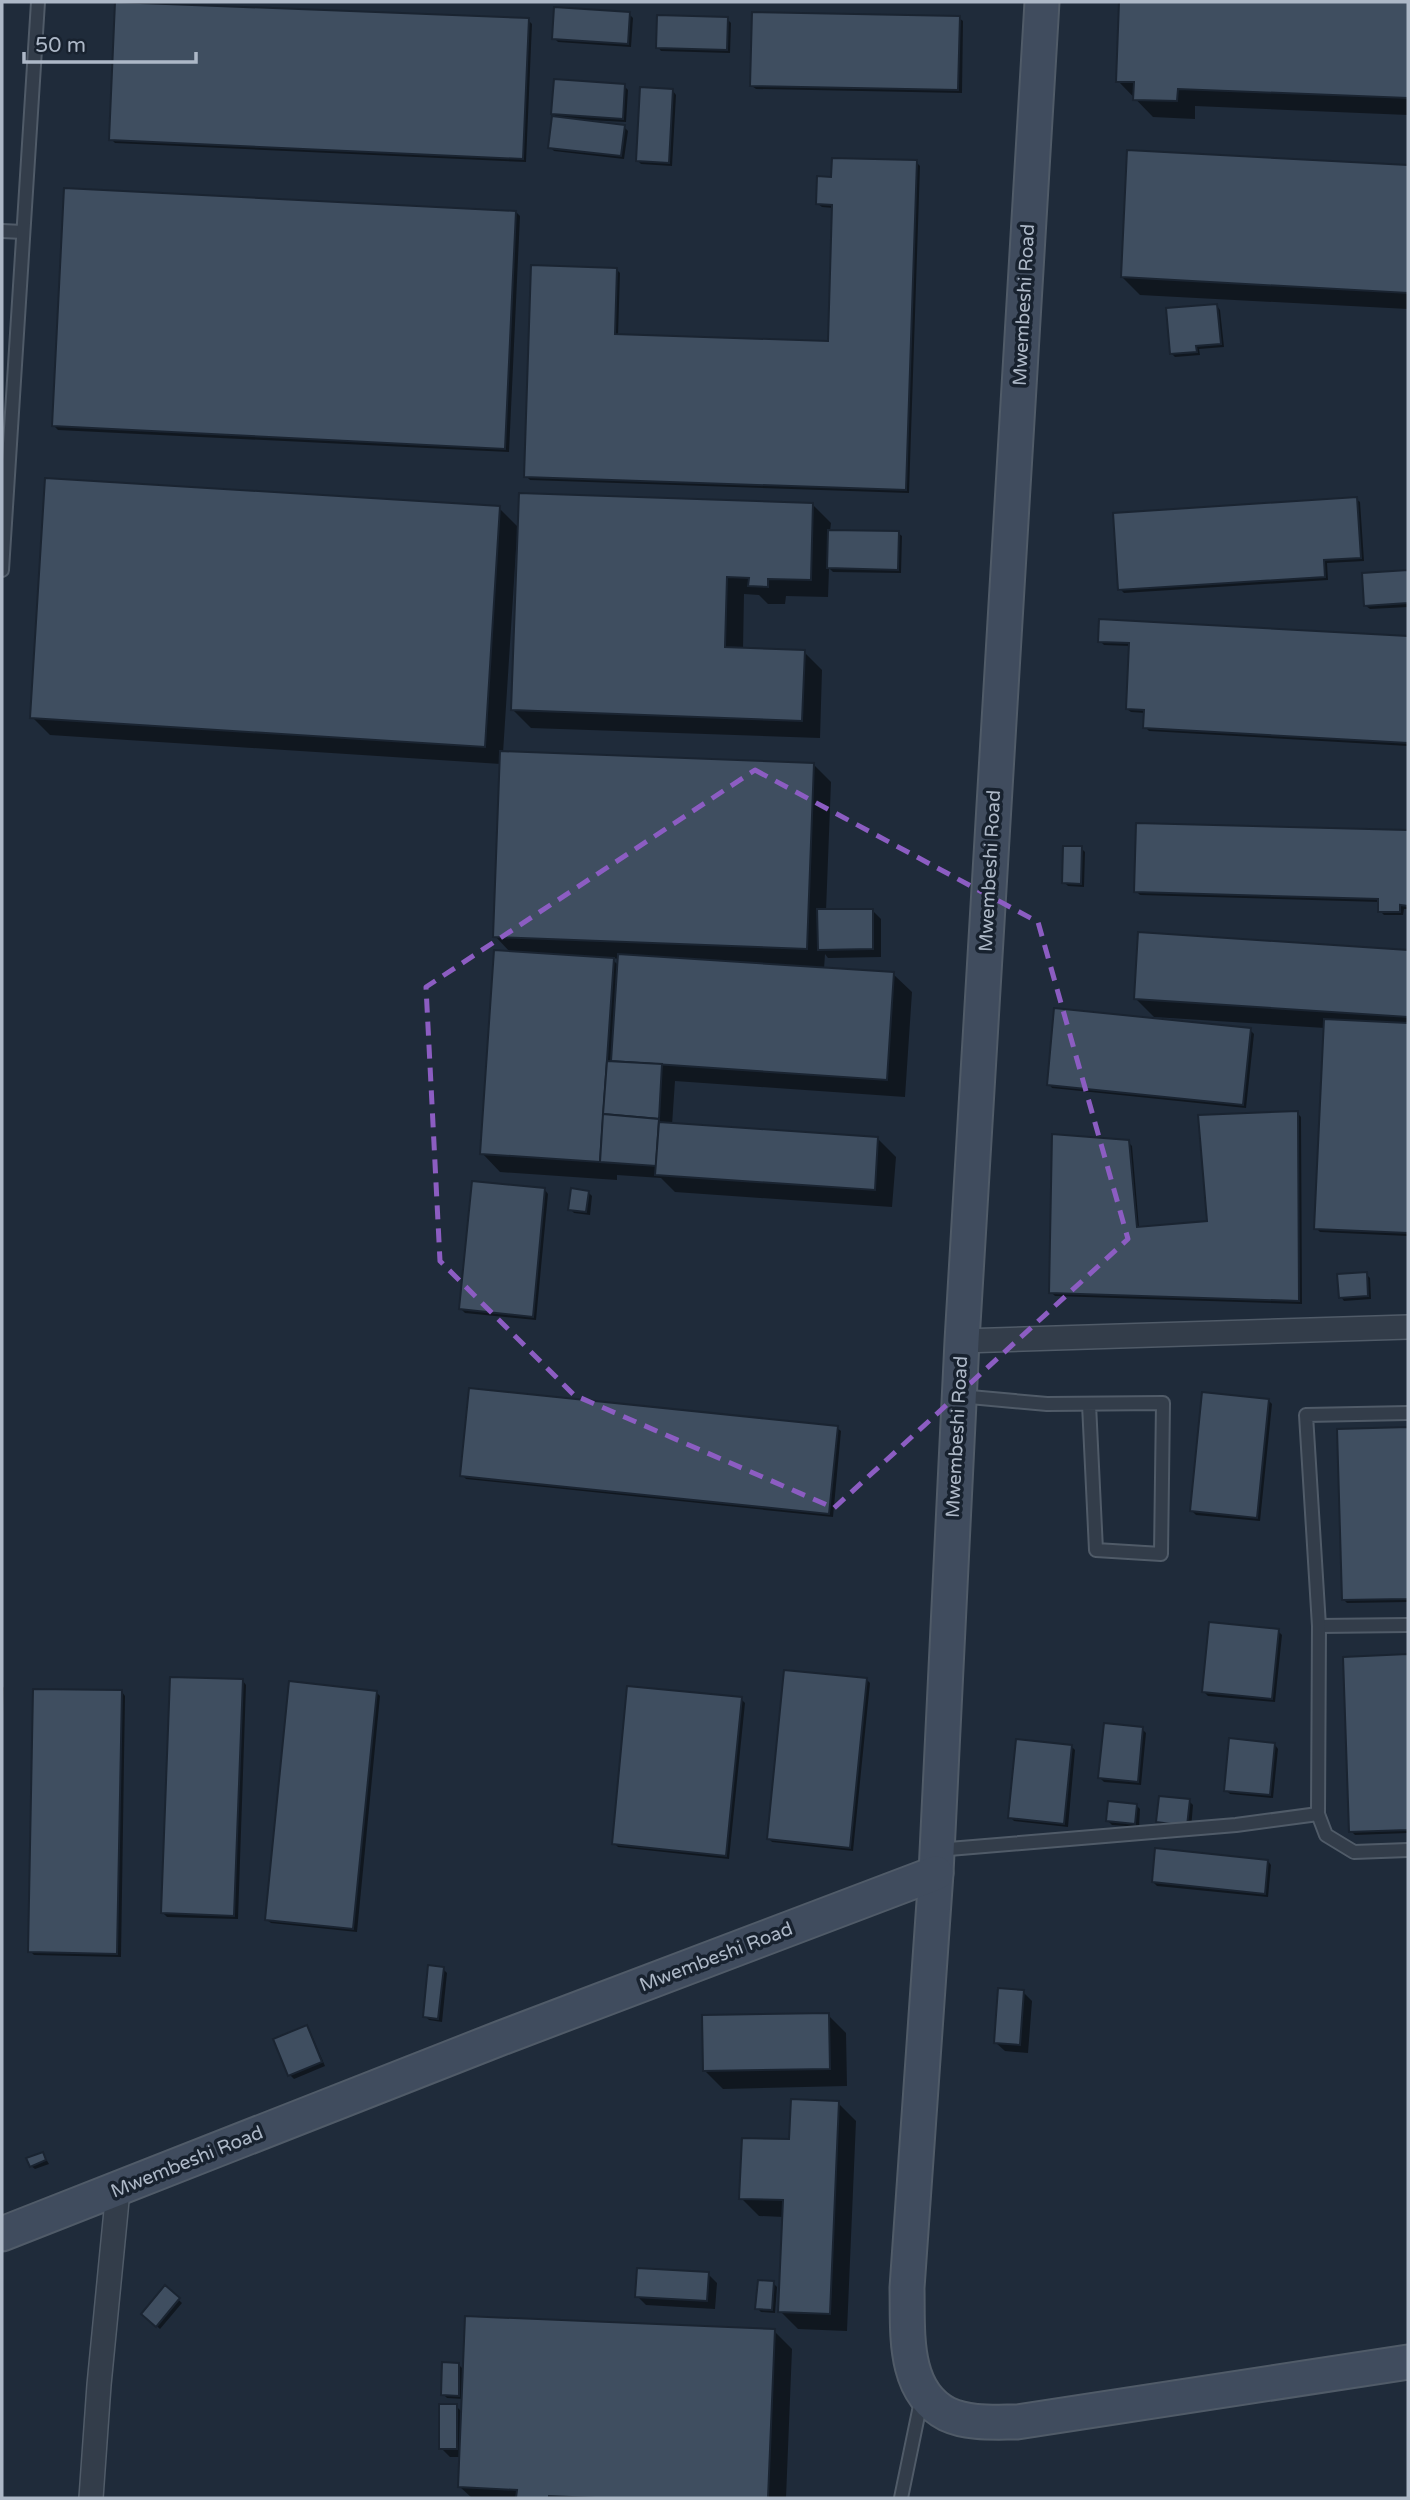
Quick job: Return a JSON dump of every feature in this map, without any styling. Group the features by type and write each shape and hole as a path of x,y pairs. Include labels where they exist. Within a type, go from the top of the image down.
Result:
{"street":[{"name":"Mwembeshi Road","path":"2,2234 502,2038 936,1862 962,1341 1042,2"},
{"path":"962,1341 1408,1327"},
{"path":"936,1862 907,2288 909,2357 922,2393 947,2414 974,2421 1017,2422 1408,2362"},
{"path":"91,2498 118,2190"}],"lane":[{"path":"2,570 38,2"},
{"path":"2,231 23,232"},
{"path":"959,1396 1047,1404 1164,1403 1161,1555 1096,1550 1088,1404"},
{"path":"1408,1413 1306,1415 1319,1626 1318,1814 1326,1835 1354,1852 1408,1850"},
{"path":"1319,1626 1408,1625"},
{"path":"936,1862 1318,1814"},
{"path":"901,2498 922,2393"}],"highlighted area":[{"path":"755,770 1038,922 1128,1239 834,1508 574,1395 440,1261 426,987"}],"building":[{"path":"115,2 529,18 523,159 109,140"},
{"path":"1119,2 1408,2 1408,98 1178,89 1177,101 1133,100 1134,82 1116,82"},
{"path":"554,7 630,12 628,44 552,39"},
{"path":"752,12 960,16 958,90 750,86"},
{"path":"657,15 728,17 727,50 656,48"},
{"path":"554,79 625,84 623,119 551,114"},
{"path":"640,87 673,89 669,163 636,161"},
{"path":"552,116 625,125 621,156 548,148"},
{"path":"1127,150 1408,165 1408,293 1121,277"},
{"path":"832,158 917,160 906,490 524,477 531,265 617,268 615,334 828,341 832,205 816,204 817,176 831,177"},
{"path":"64,188 516,211 505,449 52,426"},
{"path":"1217,304 1221,344 1196,346 1197,352 1170,354 1166,308"},
{"path":"45,478 500,506 485,747 30,718"},
{"path":"519,493 813,503 811,580 768,579 768,587 748,586 749,578 727,577 725,647 805,650 802,721 511,710"},
{"path":"1357,497 1361,558 1324,560 1325,577 1118,590 1113,513"},
{"path":"828,530 899,531 898,570 827,568"},
{"path":"1408,570 1408,603 1364,606 1362,573"},
{"path":"1099,619 1408,636 1408,743 1143,728 1144,710 1126,709 1129,643 1098,642"},
{"path":"500,751 814,763 807,949 493,937"},
{"path":"1136,823 1408,830 1408,906 1400,905 1400,912 1378,912 1378,899 1134,892"},
{"path":"1063,846 1082,846 1081,884 1062,883"},
{"path":"817,909 873,909 873,949 818,950"},
{"path":"1138,932 1408,950 1408,1017 1134,999"},
{"path":"494,950 614,958 600,1162 480,1154"},
{"path":"618,954 894,972 887,1080 611,1061"},
{"path":"1054,1008 1251,1028 1243,1105 1047,1085"},
{"path":"1324,1019 1408,1023 1408,1233 1314,1229"},
{"path":"607,1061 662,1064 659,1119 603,1114"},
{"path":"1298,1111 1299,1301 1049,1293 1052,1134 1129,1140 1137,1227 1207,1221 1198,1115"},
{"path":"603,1114 659,1119 656,1166 600,1162"},
{"path":"659,1122 878,1137 875,1190 655,1175"},
{"path":"472,1181 545,1188 533,1317 459,1309"},
{"path":"571,1188 589,1191 586,1212 568,1210"},
{"path":"1367,1272 1368,1296 1339,1298 1337,1274"},
{"path":"469,1388 838,1426 829,1514 460,1476"},
{"path":"1202,1392 1269,1399 1257,1518 1190,1511"},
{"path":"1408,1427 1408,1599 1342,1600 1337,1429"},
{"path":"1209,1622 1279,1629 1272,1699 1202,1692"},
{"path":"1408,1654 1408,1830 1349,1832 1343,1657"},
{"path":"784,1670 867,1678 850,1848 767,1839"},
{"path":"170,1677 243,1679 234,1916 161,1913"},
{"path":"289,1681 377,1691 353,1929 265,1920"},
{"path":"627,1686 742,1697 726,1856 612,1844"},
{"path":"33,1689 122,1690 117,1954 28,1952"},
{"path":"1104,1723 1143,1727 1138,1782 1098,1778"},
{"path":"1229,1738 1275,1743 1270,1795 1224,1791"},
{"path":"1016,1739 1072,1745 1064,1824 1008,1818"},
{"path":"1159,1796 1190,1799 1187,1826 1156,1822"},
{"path":"1108,1801 1137,1804 1135,1824 1106,1821"},
{"path":"1155,1848 1268,1860 1265,1894 1152,1882"},
{"path":"428,1965 444,1967 438,2019 423,2017"},
{"path":"998,1988 1024,1990 1020,2045 994,2043"},
{"path":"829,2013 830,2069 703,2071 702,2015"},
{"path":"307,2025 322,2062 288,2076 273,2039"},
{"path":"791,2099 839,2101 830,2314 778,2312 783,2200 739,2199 742,2138 789,2139"},
{"path":"43,2152 46,2160 30,2167 26,2158"},
{"path":"637,2268 709,2272 707,2301 635,2297"},
{"path":"758,2280 774,2281 772,2310 755,2309"},
{"path":"165,2285 180,2298 156,2327 141,2314"},
{"path":"465,2316 775,2329 768,2498 516,2498 517,2490 458,2487"},
{"path":"442,2362 459,2363 459,2396 441,2395"},
{"path":"439,2404 457,2404 457,2449 439,2449"}]}
